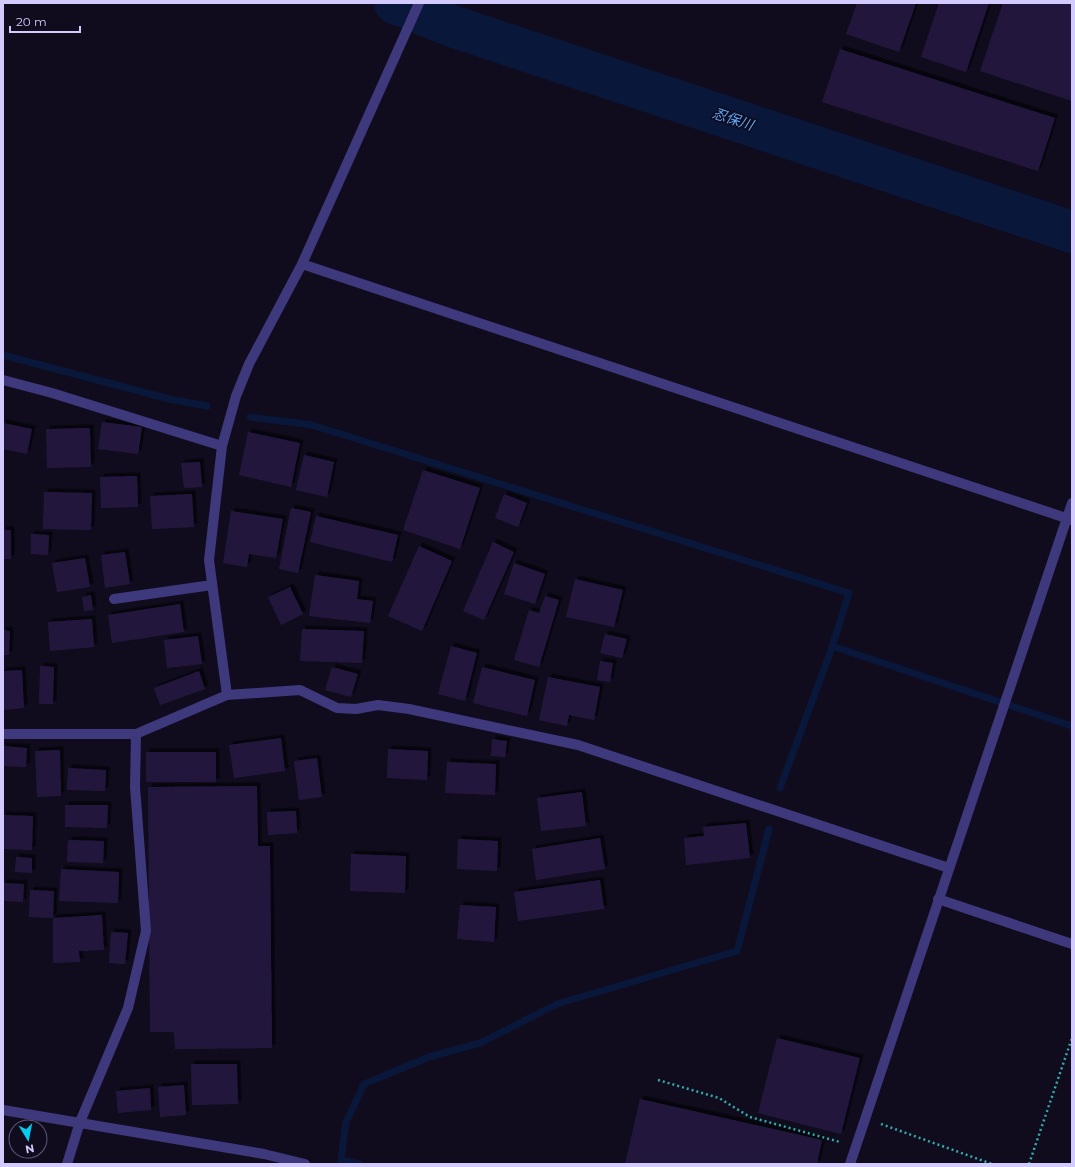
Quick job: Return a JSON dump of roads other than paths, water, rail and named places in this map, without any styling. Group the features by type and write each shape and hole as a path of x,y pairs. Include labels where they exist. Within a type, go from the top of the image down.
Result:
{"street":[{"path":"227,695 209,560 222,446 236,396 249,364 302,264 419,3"},
{"path":"302,264 1070,520"},
{"path":"3,380 52,393 222,446"},
{"path":"850,1164 938,899 1070,520 1072,503"},
{"path":"114,600 212,585"},
{"path":"3,734 136,734 227,695 300,690 337,708 356,709 378,705 409,709 578,744 949,868"},
{"path":"68,1164 80,1122 128,1008 146,932 135,787 136,734"},
{"path":"938,899 1072,944"},
{"path":"3,1110 264,1154 305,1164"}],"waterway":[{"name":"忍保川","path":"395,3 452,26 1072,232"},
{"path":"3,355 169,399 207,406"},
{"path":"250,417 312,425 849,593 830,653 780,788"},
{"path":"832,646 1072,726"},
{"path":"359,1164 341,1160 346,1122 364,1084 429,1057 480,1043 557,1004 737,951 769,829"}]}
